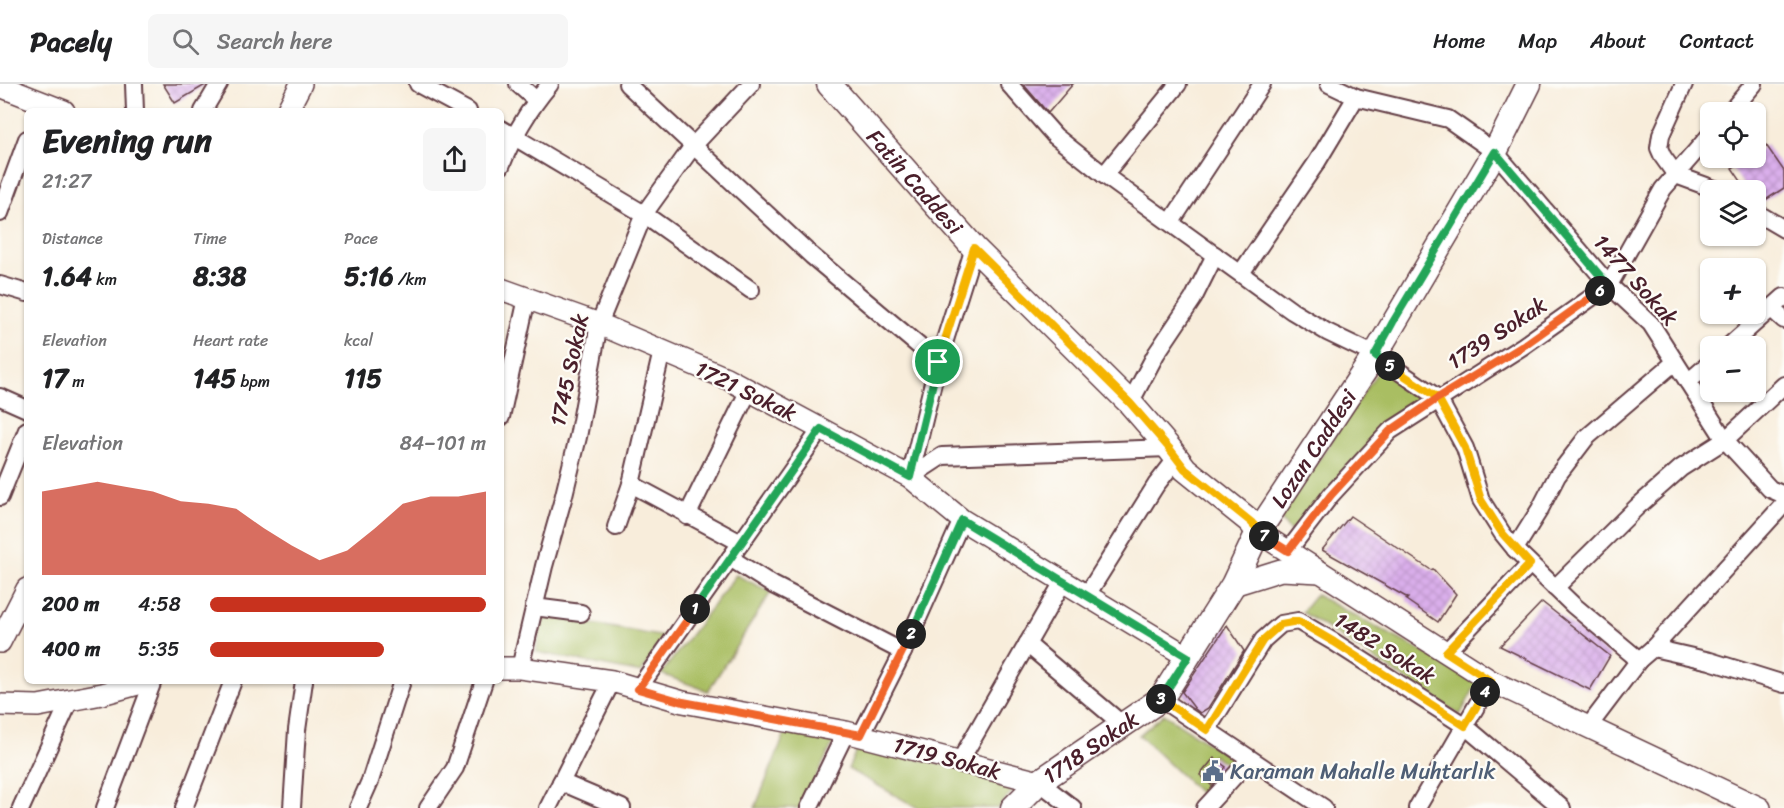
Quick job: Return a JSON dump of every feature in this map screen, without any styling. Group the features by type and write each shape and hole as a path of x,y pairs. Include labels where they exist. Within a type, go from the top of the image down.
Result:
{"main road":[{"name":"Fatih Caddesi","path":"829,84 974,248 1130,403 1185,469 1251,522 1258,532"},
{"name":"Lozan Caddesi","path":"1258,532 1375,355 1495,152 1529,84"},
{"name":"1718 Sokak","path":"1013,808 1040,782 1161,699 1233,585 1258,532"}],"street":[{"path":"135,84 135,108"},
{"path":"204,108 219,84"},
{"path":"289,108 301,84"},
{"path":"418,84 462,108"},
{"path":"518,84 536,100"},
{"path":"504,148 507,132 550,84"},
{"path":"627,84 812,256 938,362"},
{"name":"1745 Sokak","path":"511,668 534,608 578,437 599,324 644,214 693,146 751,84"},
{"path":"1104,175 1178,84"},
{"path":"1171,222 1262,84"},
{"name":"1477 Sokak","path":"1329,84 1448,119 1495,152 1608,285 1651,324 1725,440 1770,489 1784,495"},
{"path":"1684,84 1661,135 1659,148 1676,175 1700,184"},
{"path":"1739,102 1754,84"},
{"path":"1011,85 1055,136 1104,175 1292,311 1327,332 1375,355 1438,398 1465,448 1481,500 1515,549 1556,588 1640,660"},
{"path":"0,86 39,106"},
{"path":"1241,273 1317,162 1351,91"},
{"path":"507,132 644,214 751,290"},
{"path":"0,213 24,147"},
{"name":"1739 Sokak","path":"1288,551 1331,495 1390,431 1438,398 1523,346 1608,285 1664,189 1700,147"},
{"path":"1766,218 1784,229"},
{"path":"910,477 938,362 974,248"},
{"path":"1130,403 1156,354 1193,299 1215,255"},
{"path":"0,285 24,292"},
{"name":"1721 Sokak","path":"504,290 599,324 749,390 910,477 962,520 1188,657"},
{"path":"1745,336 1778,315 1784,297"},
{"path":"504,403 527,298"},
{"path":"616,526 631,484 662,351"},
{"path":"1515,549 1557,476 1586,438 1676,362"},
{"path":"1688,382 1700,372"},
{"path":"1556,588 1636,507 1682,468 1725,440 1784,385"},
{"path":"687,516 749,390"},
{"path":"0,397 24,409"},
{"path":"638,689 821,429"},
{"path":"2,486 24,437"},
{"path":"910,477 942,456 1173,453 1156,485 1087,595"},
{"path":"631,484 741,543"},
{"path":"1589,726 1640,660 1784,504"},
{"path":"809,808 903,652 962,520"},
{"path":"1258,532 1491,681 1760,808"},
{"path":"730,558 773,585 903,652"},
{"path":"1446,652 1530,564"},
{"path":"1233,585 1281,570 1320,572"},
{"path":"960,760 1064,580"},
{"path":"0,642 24,595"},
{"path":"534,608 581,613"},
{"name":"1482 Sokak","path":"1207,730 1263,640 1281,624 1298,621 1465,726 1562,808"},
{"path":"1028,644 1123,725"},
{"path":"1653,648 1710,661 1784,684"},
{"name":"1719 Sokak","path":"511,668 612,681 683,702 854,734 1040,782"},
{"path":"548,808 612,681"},
{"path":"1417,808 1491,681"},
{"path":"105,808 150,684"},
{"path":"184,808 232,684"},
{"path":"292,808 297,730 304,684"},
{"path":"358,808 370,781 401,684"},
{"path":"428,808 454,768 483,684"},
{"path":"0,705 38,706 70,700 117,686"},
{"path":"1161,699 1324,808"},
{"path":"21,808 70,700"},
{"path":"1205,808 1250,759"},
{"path":"561,782 622,808"},
{"path":"1040,782 1073,808"}],"green space":[{"path":"1380,368 1420,397 1290,531 1280,518"},
{"path":"736,575 771,592 708,691 661,674"},
{"path":"1316,595 1478,681 1460,715 1302,612"},
{"path":"543,615 665,637 641,673 536,652"},
{"path":"1164,714 1234,760 1230,766 1213,755 1197,775 1209,787 1201,794 1139,735"},
{"path":"786,731 834,741 801,808 755,808"},
{"path":"858,746 1020,782 998,808 918,808 848,769"}],"building":[{"path":"163,84 207,84 175,103"},
{"path":"1025,84 1073,84 1048,113"},
{"path":"1766,145 1784,171 1784,188 1766,200 1766,180 1740,180 1732,168 1766,168"},
{"path":"1350,516 1431,570 1433,569 1456,594 1438,622 1406,600 1408,598 1322,550"},
{"path":"1542,602 1610,656 1590,690 1500,646"},
{"path":"1227,625 1244,651 1208,708 1200,713 1182,692"},
{"name":"Karaman Mahalle Muhtarlık","path":"1214,758 1226,767 1211,785 1200,775"}],"place":[{"name":"Karaman Mahalle Muhtarlık","path":"1213,771"}],"route":[{"path":"938,362 910,477 821,429 638,689 683,702 861,735 903,652 962,520 1188,657 1161,699 1207,730 1263,640 1281,624 1298,621 1465,726 1491,681 1446,652 1530,564 1502,533 1481,500 1465,448 1438,398 1375,355 1495,152 1608,285 1523,346 1438,398 1390,431 1331,495 1288,551 1258,532 1251,522 1185,469 1130,403 974,248 938,362"}]}
